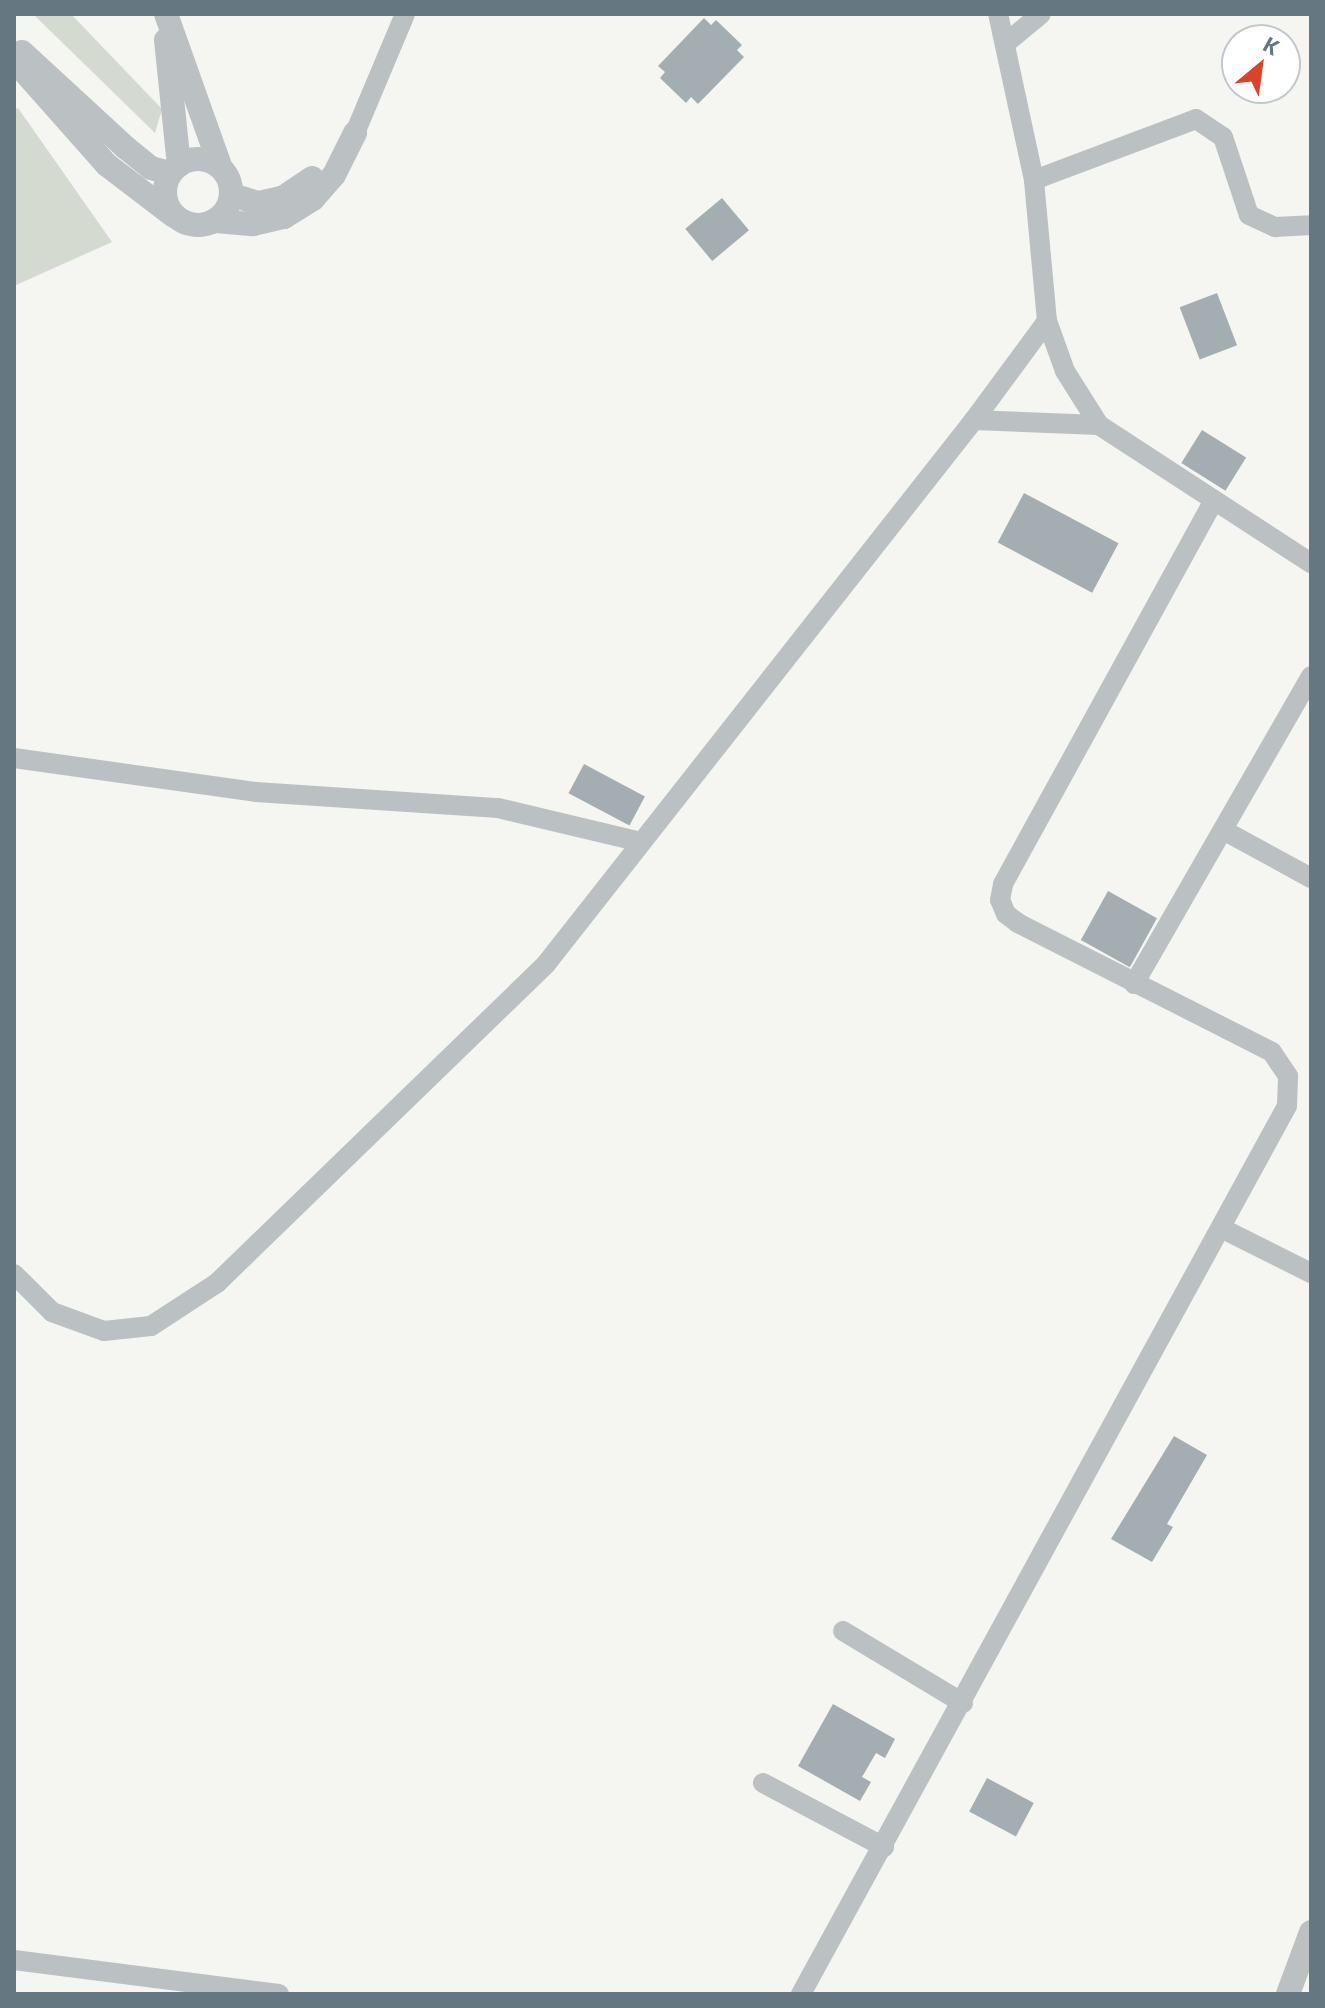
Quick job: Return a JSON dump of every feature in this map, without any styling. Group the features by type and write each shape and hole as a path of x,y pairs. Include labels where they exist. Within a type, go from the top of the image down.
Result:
{"street":[{"path":"165,14 232,195"},
{"path":"165,14 174,169 165,195 174,216"},
{"path":"14,60 107,165 174,216 195,226 216,221 253,224 294,211 334,175 405,14"},
{"path":"998,14 1034,180 1047,321 1065,371 1099,425 1311,563"},
{"path":"1006,43 1041,14"},
{"path":"14,44 151,168 174,169 200,159 220,166"},
{"path":"1034,180 1196,119 1223,137 1249,215 1275,227 1311,225"},
{"path":"232,195 259,203 284,197 306,185 355,133"},
{"path":"216,221 232,195"},
{"path":"14,1274 52,1312 89,1328 136,1330 178,1311 217,1283 518,994 567,940 974,420 1047,321"},
{"path":"974,420 1099,425"},
{"path":"1214,500 1000,892 1011,919 1272,1052 1288,1076 1311,1085"},
{"path":"1134,984 1311,676"},
{"path":"14,758 256,792 498,808 641,842"},
{"path":"1223,830 1311,878"},
{"path":"801,1994 963,1703 1287,1106 1288,1076"},
{"path":"1221,1228 1311,1273"},
{"path":"843,1631 963,1703"},
{"path":"763,1783 884,1847"},
{"path":"1288,1994 1311,1932"},
{"path":"14,1960 279,1994"}],"shaded area":[{"path":"33,14 71,14 162,109 155,133"},
{"path":"18,108 112,242 14,286 14,110"}],"building":[{"path":"704,18 711,25 716,20 742,45 737,50 744,57 698,104 691,97 686,103 660,78 665,72 658,66"},
{"path":"722,198 749,230 712,261 685,229"},
{"path":"1217,293 1237,345 1200,360 1180,307"},
{"path":"1202,430 1246,458 1225,491 1181,463"},
{"path":"1024,493 1118,543 1092,593 998,542"},
{"path":"584,764 645,796 629,826 569,793"},
{"path":"1108,891 1157,918 1130,967 1081,940"},
{"path":"1174,1436 1207,1455 1167,1524 1173,1527 1152,1562 1111,1539"},
{"path":"833,1704 895,1739 885,1758 876,1753 862,1777 871,1782 860,1801 798,1766"},
{"path":"987,1778 1034,1803 1016,1836 969,1812"}]}
